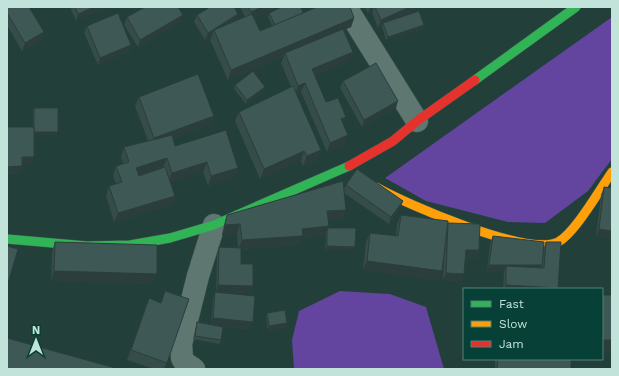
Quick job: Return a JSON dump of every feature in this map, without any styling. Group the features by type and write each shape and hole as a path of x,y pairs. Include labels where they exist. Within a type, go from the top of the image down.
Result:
{"street":[{"path":"346,7 418,121"},
{"path":"7,239 87,246 130,245 170,238 214,225 347,167 393,141 418,121 576,7"},
{"path":"347,167 358,175"},
{"path":"370,183 406,203 459,224 504,238 535,244 548,244 557,242 568,233 612,172"},
{"path":"194,369 182,358 181,344 198,276 214,225"}],"shaded area":[{"path":"612,17 612,159 588,191 545,223 508,222 426,201 385,178"},
{"path":"340,291 390,294 426,307 444,369 294,369 292,340 299,311"}],"building":[{"path":"7,7 29,7 44,32 25,43 7,13"},
{"path":"75,7 94,7 78,14"},
{"path":"145,7 178,7 183,15 140,40 127,17"},
{"path":"210,7 234,7 238,14 208,33 197,15"},
{"path":"248,7 262,7 251,12"},
{"path":"282,7 301,7 303,13 275,25 269,13"},
{"path":"317,7 350,7 354,18 231,70 214,30 252,14 260,31"},
{"path":"375,7 410,7 381,20"},
{"path":"419,11 424,25 388,37 383,23"},
{"path":"118,13 131,45 100,58 87,26"},
{"path":"343,29 353,52 312,69 326,102 338,98 346,117 341,119 348,135 330,143 305,83 298,86 285,53"},
{"path":"376,63 398,101 364,120 343,81"},
{"path":"253,71 265,87 247,100 235,85"},
{"path":"198,74 214,116 154,138 139,97"},
{"path":"293,86 321,150 307,156 304,151 264,169 239,112"},
{"path":"34,108 58,108 58,132 34,132"},
{"path":"7,127 34,127 34,157 22,157 22,166 7,167"},
{"path":"226,130 238,168 211,176 207,162 172,173 167,158 136,168 139,176 165,167 175,196 118,213 109,186 122,182 116,166 129,162 124,147 172,135 175,146"},
{"path":"357,169 403,201 391,217 346,185"},
{"path":"343,181 346,210 327,211 329,226 302,229 303,236 242,240 240,224 225,225 227,215"},
{"path":"604,187 612,188 612,231 599,229"},
{"path":"401,215 448,221 442,271 367,261 370,233 398,236"},
{"path":"448,223 480,224 479,250 466,250 464,274 446,273"},
{"path":"328,228 356,228 355,247 327,246"},
{"path":"493,236 544,242 542,265 489,265"},
{"path":"55,242 157,245 157,274 54,271"},
{"path":"546,242 561,242 558,288 506,285 506,266 544,268"},
{"path":"7,246 18,249 7,287"},
{"path":"219,247 241,248 241,264 253,264 253,286 218,285"},
{"path":"466,287 489,288 466,288"},
{"path":"165,291 189,299 167,363 131,350 149,298 161,303"},
{"path":"215,292 255,296 253,322 213,318"},
{"path":"603,295 612,295 612,340 603,340"},
{"path":"285,310 287,323 269,326 267,313"},
{"path":"197,322 223,327 221,340 195,336"},
{"path":"7,338 119,369 7,369"},
{"path":"498,360 571,360 571,369 497,369"}],"traffic: fast":[{"path":"475,80 576,7"},
{"path":"7,239 87,246 130,245 170,238 214,225 349,166"}],"traffic: slow":[{"path":"376,187 439,216 495,236 543,245 558,242 572,230 612,172"}],"traffic: jam":[{"path":"349,166 393,141 417,121 475,80"}]}
